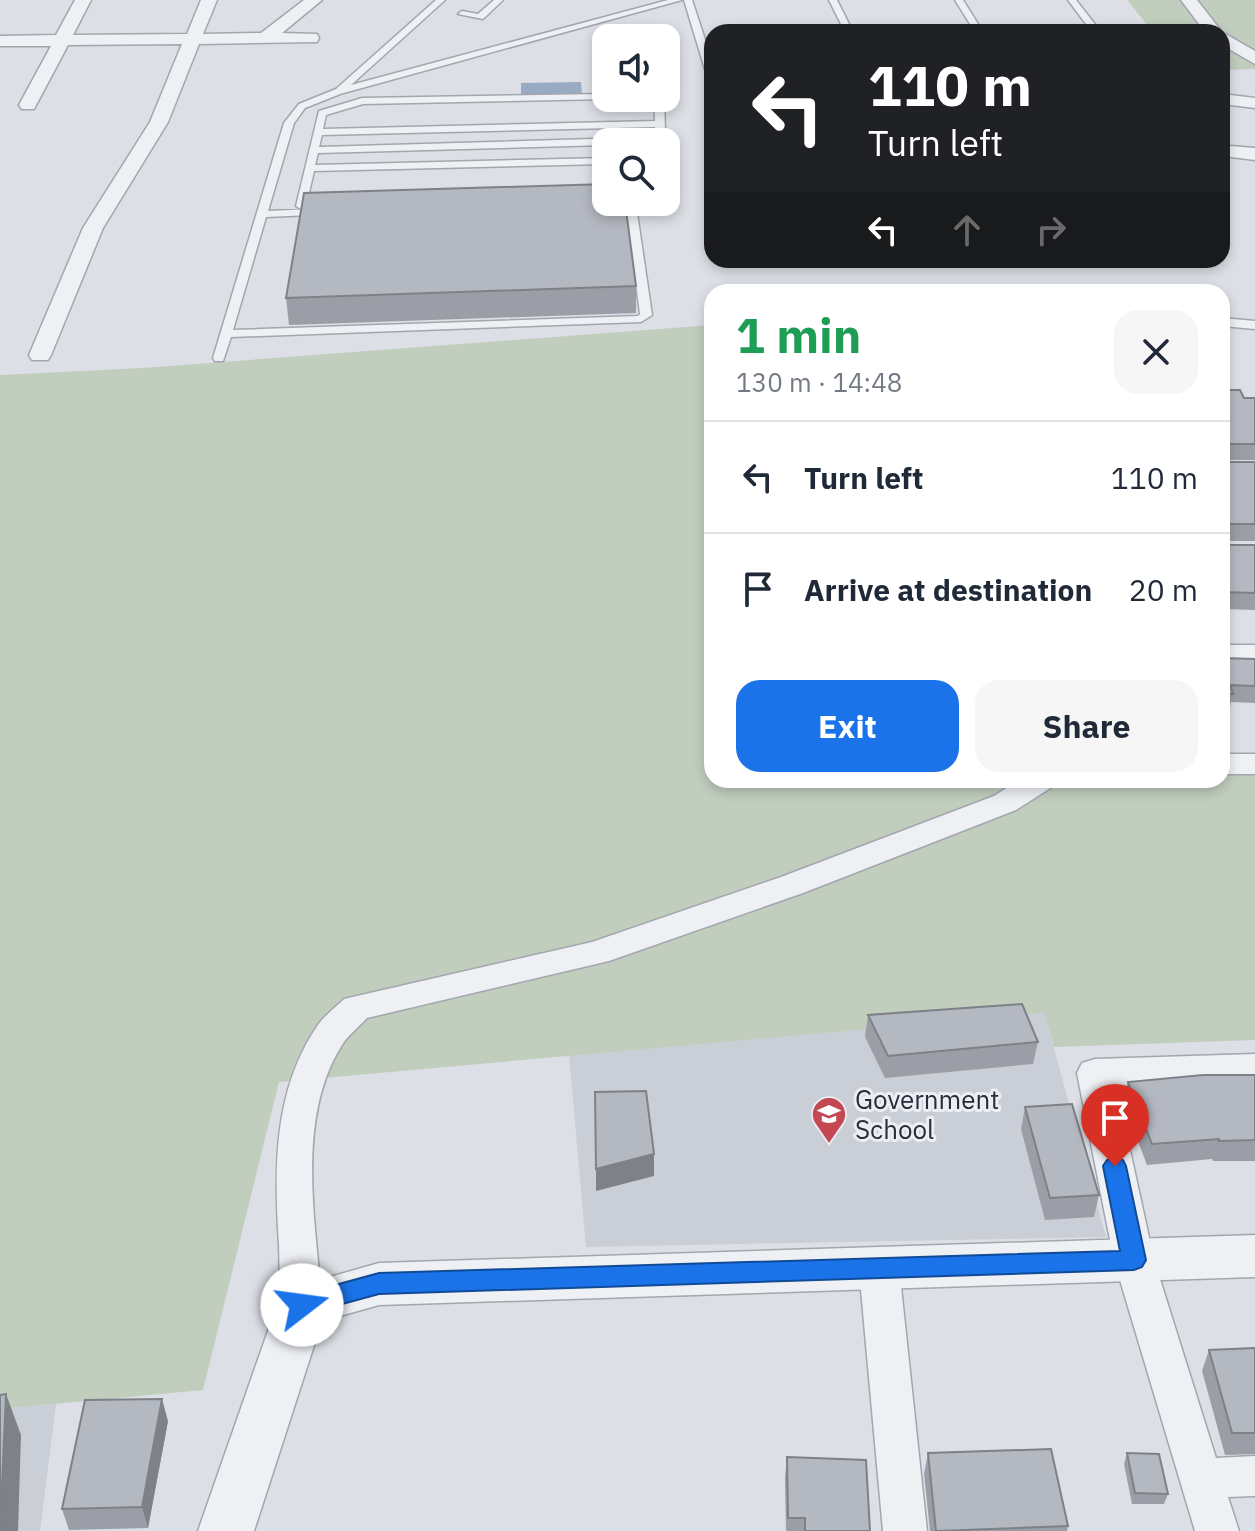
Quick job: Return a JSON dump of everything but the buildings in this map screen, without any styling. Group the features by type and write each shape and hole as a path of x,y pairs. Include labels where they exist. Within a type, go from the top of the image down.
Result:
{"street":[{"path":"28,105 83,0"},
{"path":"40,355 93,228 159,122 209,0"},
{"path":"266,38 314,0"},
{"path":"1189,0 1208,24"},
{"path":"0,41 311,38"},
{"path":"1230,42 1255,59"},
{"path":"1230,100 1255,103"},
{"path":"1230,152 1255,154"},
{"path":"1230,653 1255,653"},
{"path":"1230,764 1255,764"},
{"path":"226,1531 302,1305 295,1142 311,1071 331,1034 356,1008 597,953 670,929 1005,803 1028,788"},
{"path":"1217,1531 1134,1260 1095,1073 1255,1067"},
{"path":"302,1305 379,1284 1255,1256"},
{"path":"879,1268 905,1531"},
{"path":"1199,1478 1255,1476"}],"lane":[{"path":"337,92 441,0"},
{"path":"462,14 480,17 499,0"},
{"path":"219,358 293,116 302,106 337,92 678,0"},
{"path":"688,0 704,51"},
{"path":"833,0 845,24"},
{"path":"959,0 974,24"},
{"path":"1072,0 1091,24"},
{"path":"301,206 322,113 362,101 592,97"},
{"path":"660,112 661,128"},
{"path":"317,132 661,124"},
{"path":"313,150 592,143"},
{"path":"309,168 592,161"},
{"path":"301,206 320,208 263,210 301,206"},
{"path":"226,334 641,319 646,315 632,216"},
{"path":"1230,323 1255,325"}],"shaded area":[{"name":"Government School","path":"1044,1013 1106,1237 586,1247 569,1054"},
{"path":"56,1404 40,1531 0,1531 0,1409"}],"green space":[{"path":"1127,0 1255,0 1255,69 1230,70 1230,24 1146,24"},
{"path":"704,326 704,788 1230,788 1230,772 1255,772 1255,1040 1054,1047 1044,1013 279,1082 203,1390 0,1409 0,375 143,368"}],"water":[{"path":"581,82 582,95 521,96 521,83"}],"place":[{"name":"Government School","path":"829,1145"}],"route":[{"path":"302,1305 379,1284 1134,1260 1115,1166"}]}
